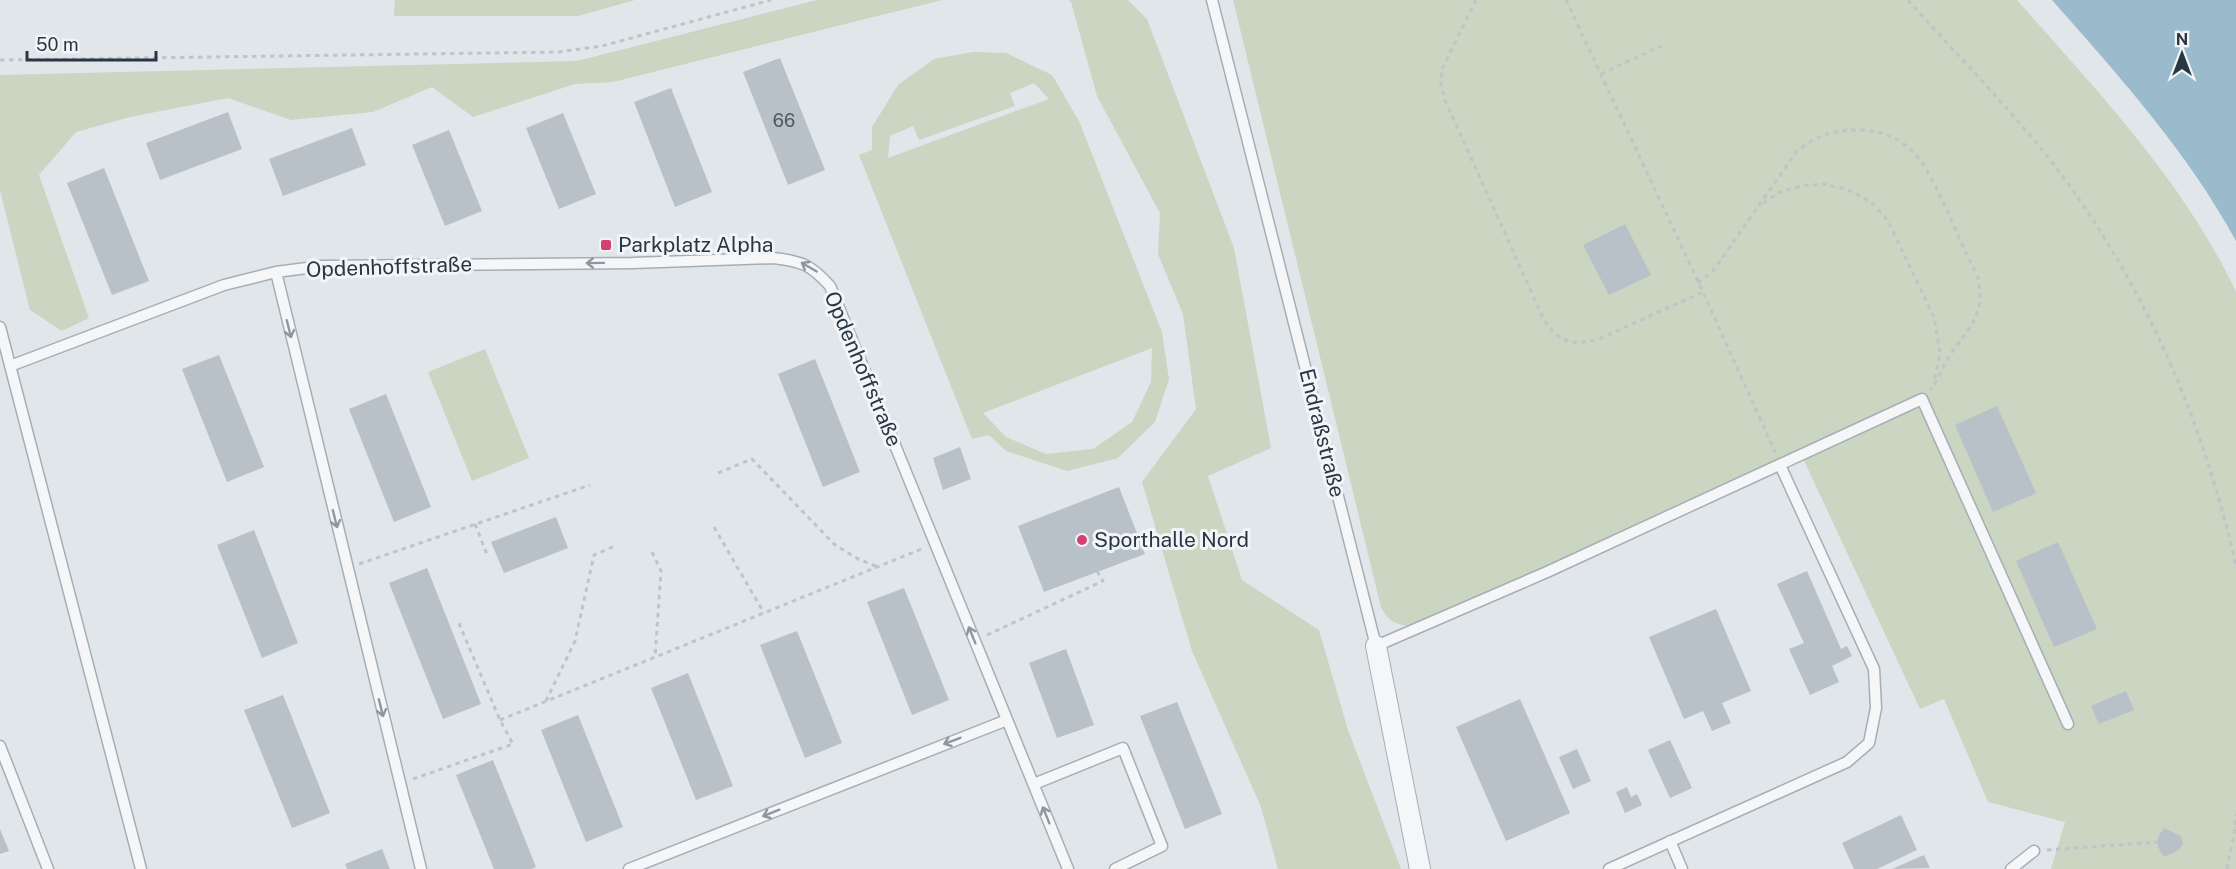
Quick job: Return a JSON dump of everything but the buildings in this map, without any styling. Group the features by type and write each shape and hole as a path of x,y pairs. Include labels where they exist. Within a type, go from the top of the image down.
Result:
{"street":[{"name":"Endraßstraße","path":"1376,646 1420,869"}],"lane":[{"name":"Endraßstraße","path":"1212,0 1376,646"},
{"name":"Opdenhoffstraße","path":"10,366 224,285 276,272 322,266 633,263 773,258 796,260 814,268 830,286 1068,869"},
{"path":"276,272 421,869"},
{"path":"0,327 141,869"},
{"path":"1376,646 1547,572 1922,399 2068,724"},
{"path":"1609,869 1848,762 1869,743 1876,708 1874,669 1780,465"},
{"path":"629,869 1007,720"},
{"path":"0,746 48,869"},
{"path":"1034,784 1123,748 1161,846 1131,865 1115,869"},
{"path":"1670,842 1682,869"},
{"path":"2011,869 2034,851"}],"path":[{"path":"0,60 558,52 602,46 771,0"},
{"path":"1476,0 1442,69 1441,85 1445,100 1544,320 1553,333 1566,341 1582,343 1599,339 1703,292"},
{"path":"1566,0 1703,292 1780,465"},
{"path":"1908,0 2038,147 2071,188 2119,263 2166,352 2184,393 2215,482 2236,566"},
{"path":"1600,74 1661,46"},
{"path":"1698,283 1713,271 1797,151 1815,138 1840,130 1869,130 1893,138 1913,151 1929,171 1978,278 1981,294 1980,309 1974,322 1946,361 1933,388 1922,399"},
{"path":"1757,208 1780,192 1801,186 1825,184 1848,190 1871,202 1887,219 1934,317 1940,352 1933,388"},
{"path":"718,473 752,459 834,544 858,559 878,567"},
{"path":"347,568 590,485"},
{"path":"475,524 488,557"},
{"path":"714,527 764,613"},
{"path":"500,720 934,544"},
{"path":"545,702 575,641 594,555 615,546"},
{"path":"652,552 661,571 655,658"},
{"path":"974,641 1103,581 1097,571"},
{"path":"400,782 422,777 513,744 500,720 458,621"},
{"path":"2227,869 2236,814"},
{"path":"2034,851 2158,842"}],"green space":[{"path":"395,0 635,0 578,16 394,16"},
{"path":"817,0 942,0 613,82 575,84 473,117 432,87 373,112 291,120 228,98 130,117 76,132 39,175 89,318 62,331 30,310 0,190 0,75 577,61"},
{"path":"1068,0 1128,0 1147,19 1234,248 1271,448 1208,476 1242,580 1319,630 1348,730 1401,869 1278,869 1261,807 1192,651 1142,482 1196,409 1183,314 1158,254 1160,213 1097,96 1071,2"},
{"path":"1233,0 2017,0 2108,103 2165,175 2215,251 2236,292 2236,869 2051,869 2065,822 1988,802 1944,699 1920,709 1800,452 1418,624 1400,625 1391,620 1381,607"},
{"path":"973,52 1006,53 1052,75 1079,121 1162,332 1169,379 1155,422 1118,458 1067,471 1006,451 989,435 972,439 859,155 872,150 872,127 898,85 934,59","holes":["1034,83 1049,99 888,158 890,136 913,126 919,140 1015,106 1010,93","1152,348 1151,382 1132,422 1093,449 1046,454 1006,437 983,413"]},
{"path":"485,349 529,458 472,481 428,372"}],"water":[{"path":"2052,0 2236,0 2236,241 2217,208 2174,145 2127,86"}],"place":[{"name":"Parkplatz Alpha","path":"606,245"},
{"name":"Sporthalle Nord","path":"1082,540"}]}
